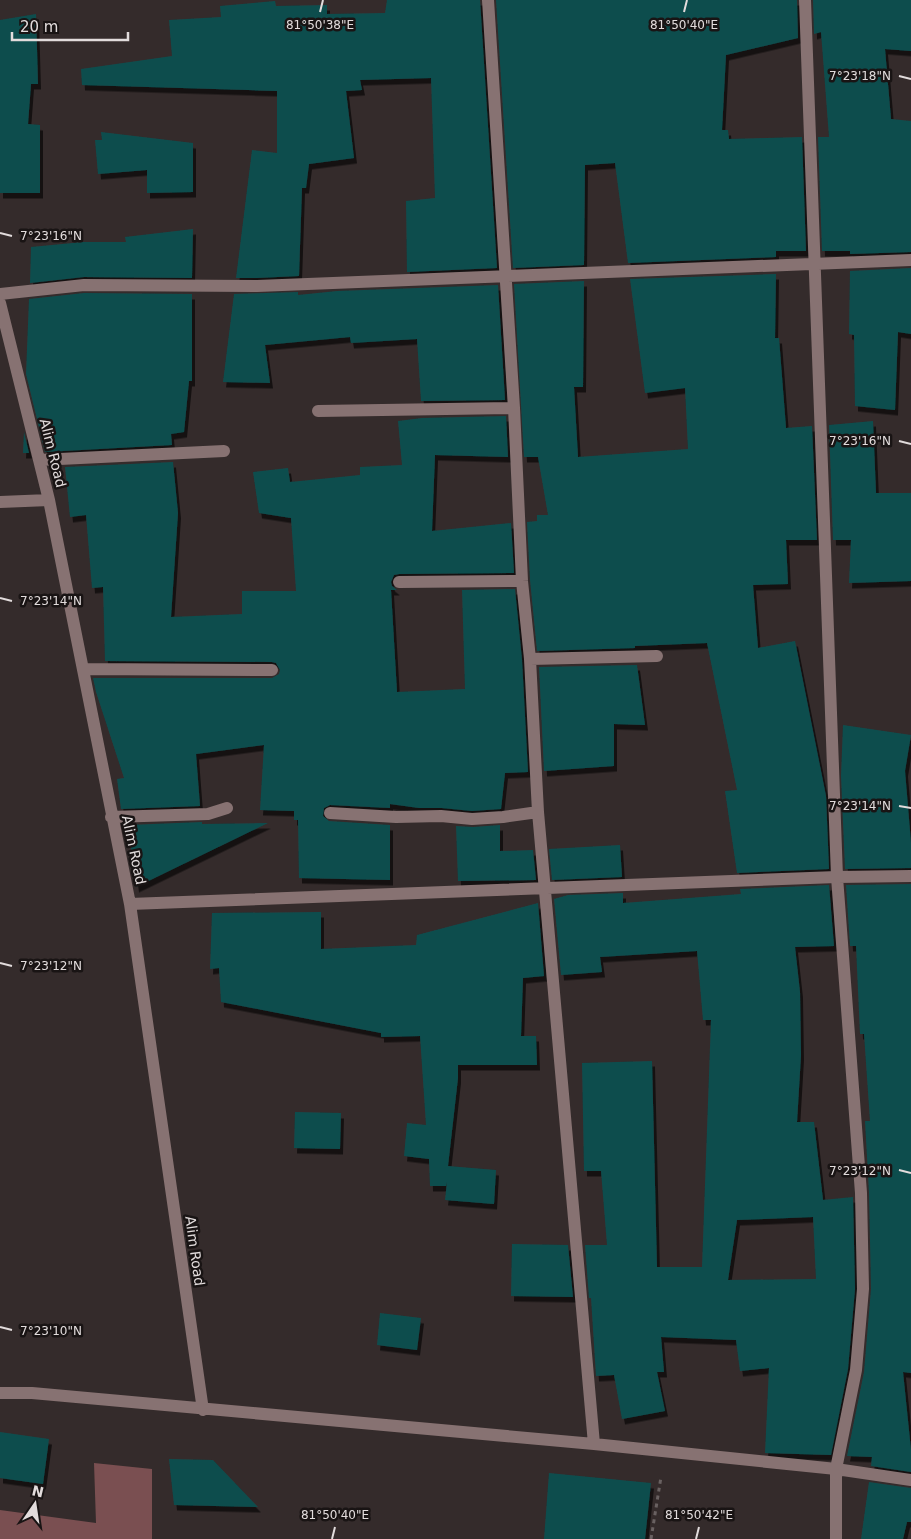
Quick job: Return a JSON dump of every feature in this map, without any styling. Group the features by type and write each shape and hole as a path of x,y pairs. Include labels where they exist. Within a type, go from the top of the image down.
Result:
{"street":[{"path":"488,0 514,408 522,581 530,660 538,812 594,1444"},
{"path":"805,0 837,877 861,1193 863,1288 856,1370 836,1469 836,1539"},
{"path":"0,294 84,285 257,286 911,260"},
{"name":"Alim Road","path":"0,303 49,500 84,669 111,817 130,904 203,1410"},
{"path":"318,411 514,408"},
{"path":"39,460 224,451"},
{"path":"0,502 49,500"},
{"path":"398,582 522,581"},
{"path":"530,660 657,656"},
{"path":"84,669 272,670"},
{"path":"111,817 208,814 227,808"},
{"path":"330,813 396,817 441,816 472,819 538,812"},
{"path":"130,904 544,887 911,876"},
{"path":"0,1393 32,1393 594,1444 836,1469 911,1480"}],"path":[{"path":"652,1539 664,1451"}],"shaded area":[{"path":"94,1463 152,1469 152,1539 0,1539 0,1510 96,1523"}],"building":[{"path":"387,0 480,0 497,268 407,272 406,201 435,198 431,78 360,80 362,90 346,91 354,158 309,164 306,188 302,188 299,276 257,278 236,278 252,150 277,153 277,91 82,85 81,69 172,56 169,20 221,17 220,6 275,1 276,6 327,5 327,14 385,13"},
{"path":"496,0 797,0 798,38 726,55 722,130 728,130 729,139 802,137 806,251 776,251 776,257 628,263 615,163 585,165 584,265 513,268"},
{"path":"813,0 911,0 911,51 885,49 891,119 911,121 911,252 850,254 850,251 822,251 818,137 829,137 821,32 814,34"},
{"path":"36,14 38,84 31,84 28,124 40,125 40,193 0,193 0,20"},
{"path":"101,132 193,143 193,192 147,193 147,170 98,174 95,140 102,140"},
{"path":"193,229 192,278 84,277 30,283 31,247 83,242 126,242 125,237"},
{"path":"911,268 911,334 898,332 895,410 855,406 854,335 849,334 850,271"},
{"path":"776,274 775,338 779,338 786,428 812,426 817,540 786,540 788,584 753,585 758,648 795,641 826,796 829,869 737,873 725,791 737,790 707,643 635,646 635,648 537,651 527,522 537,521 537,515 548,515 538,457 524,457 514,284 584,281 583,387 574,387 578,457 688,449 685,388 645,393 630,279"},
{"path":"498,285 505,400 421,401 417,339 351,343 350,337 265,345 270,383 223,382 234,294 298,292 298,295 337,291"},
{"path":"84,293 192,294 192,381 189,381 184,432 171,434 172,445 45,452 26,374 29,299"},
{"path":"506,416 508,457 435,455 432,531 511,523 514,573 399,574 394,575 391,582 392,586 397,590 391,590 397,692 465,689 462,590 515,589 522,660 528,772 505,773 501,809 472,811 419,808 390,804 390,808 330,805 324,808 323,816 329,821 390,825 390,880 299,878 298,820 294,820 294,811 260,810 264,745 196,754 200,806 121,809 117,779 124,778 93,678 272,678 279,674 280,670 276,663 272,662 105,661 103,587 92,588 86,515 70,517 65,467 173,462 178,513 171,617 242,614 242,591 296,591 291,518 259,513 253,472 288,468 290,482 360,475 360,467 402,465 398,421 422,418"},
{"path":"873,421 876,493 911,493 911,581 849,583 851,540 833,540 829,425"},
{"path":"24,432 29,453 23,453"},
{"path":"637,665 645,725 614,724 614,766 544,771 539,667"},
{"path":"843,725 911,735 905,771 911,843 911,868 845,869 841,776"},
{"path":"202,822 202,824 268,823 136,887 128,825"},
{"path":"500,825 500,851 533,850 536,880 458,881 456,826"},
{"path":"620,845 622,877 552,880 549,849"},
{"path":"911,884 911,1373 903,1372 911,1450 911,1472 871,1466 872,1457 847,1456 864,1372 871,1289 865,1121 870,1121 864,1034 860,1034 856,946 850,946 846,885"},
{"path":"829,885 834,946 795,947 800,992 801,1055 797,1122 814,1122 823,1200 853,1197 855,1289 848,1369 831,1455 765,1453 769,1368 740,1371 736,1340 661,1337 664,1372 657,1372 665,1411 622,1419 614,1375 596,1376 591,1298 589,1298 585,1245 607,1245 601,1171 584,1171 582,1063 652,1061 657,1267 702,1267 711,1020 703,1020 697,951 600,957 602,972 561,975 554,899 568,895 623,893 623,903 741,894 740,889","holes":["813,1217 816,1279 728,1280 737,1220"]},
{"path":"538,903 544,976 523,978 521,1036 536,1036 537,1065 458,1065 448,1166 496,1170 494,1204 445,1200 447,1182 446,1186 430,1186 429,1159 404,1156 407,1123 426,1125 420,1036 381,1037 381,1033 221,1002 219,968 210,969 212,913 321,912 321,949 416,945 417,935"},
{"path":"295,1112 341,1113 340,1149 294,1148"},
{"path":"512,1244 568,1245 573,1297 511,1296"},
{"path":"380,1313 421,1318 417,1350 377,1345"},
{"path":"0,1432 49,1439 43,1484 0,1478"},
{"path":"169,1459 213,1460 258,1507 174,1505"},
{"path":"549,1473 651,1483 645,1539 544,1539"},
{"path":"869,1482 911,1488 911,1522 907,1522 903,1539 861,1539"}]}
